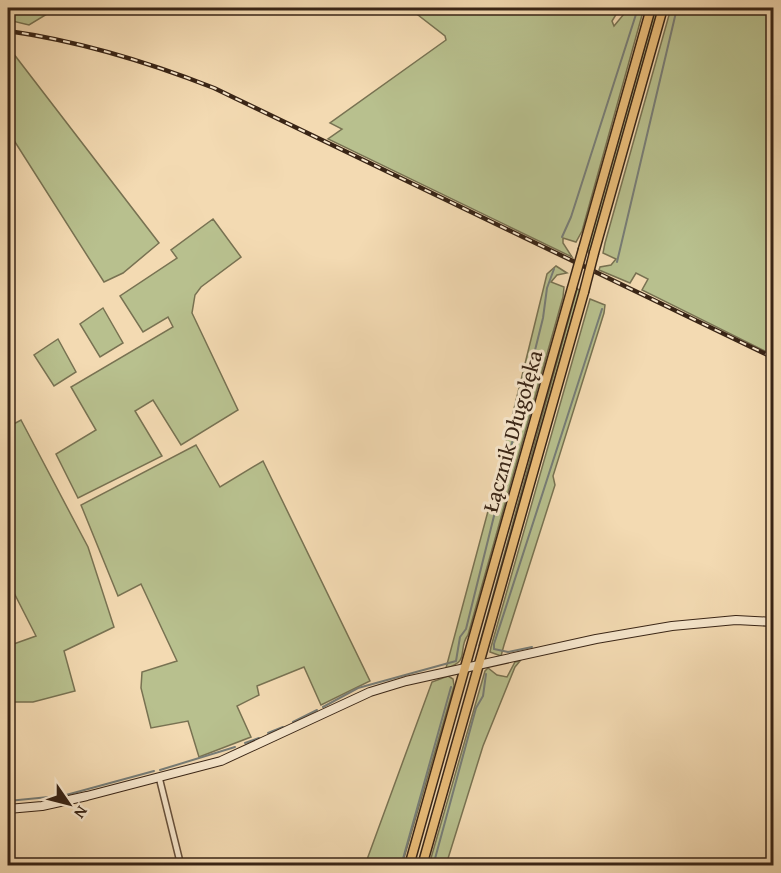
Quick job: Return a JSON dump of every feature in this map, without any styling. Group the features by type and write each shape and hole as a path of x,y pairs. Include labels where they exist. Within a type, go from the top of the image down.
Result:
{"main road":[{"name":"Łącznik Długołęka","path":"409,866 651,8"},
{"name":"Łącznik Długołęka","path":"422,866 663,8"}],"street":[{"path":"8,809 42,806 221,761 370,692 480,664 672,626 736,620 774,622"},
{"path":"159,777 181,866"}],"green space":[{"path":"8,8 57,8 29,25 8,20"},
{"path":"409,8 620,8 612,21 614,26 624,14 625,8 644,8 582,231 576,242 563,238 563,243 572,257 328,139 342,129 330,123 446,40 445,36"},
{"path":"655,8 660,8 591,252 586,250"},
{"path":"671,8 773,8 773,355 642,290 648,279 636,273 630,283 599,270 600,267 611,265 616,259 603,253 605,243"},
{"path":"8,52 13,53 159,243 123,273 104,282 8,131"},
{"path":"213,219 241,257 201,287 195,295 192,313 238,410 181,445 153,400 135,411 162,456 78,498 56,454 96,430 71,387 173,327 168,317 143,332 120,296 177,258 171,250"},
{"path":"556,266 567,273 557,275 551,282 564,287 563,297 468,635 463,645 461,659 446,668 499,470 547,274"},
{"path":"577,289 580,290 479,646"},
{"path":"590,299 605,305 604,313 553,476 555,485 501,656 490,652 491,647"},
{"path":"103,308 123,343 100,357 80,324"},
{"path":"58,339 76,372 54,386 34,355"},
{"path":"21,420 88,547 114,627 64,651 75,691 33,702 8,702 8,646 36,636 13,591 8,593 8,427"},
{"path":"196,445 220,487 263,461 370,681 321,705 304,667 257,686 259,695 237,706 251,737 199,757 188,721 151,728 141,688 142,672 177,661 141,584 118,596 81,505"},
{"path":"520,661 515,667 483,746 446,865 429,865 485,671 488,668 497,675 507,677 515,662"},
{"path":"448,676 453,679 454,686 402,865 365,865 432,682"}],"waterway":[{"path":"562,237 571,217 638,8"},
{"path":"617,262 677,8"},
{"path":"323,707 358,688 456,661 460,637 466,629 543,318 547,288 554,269"},
{"path":"532,647 508,652 494,649 494,644 602,309"},
{"path":"433,866 476,708 483,696 486,674"},
{"path":"401,866 451,687"},
{"path":"293,722 317,710"},
{"path":"268,733 283,727"},
{"path":"245,743 259,738"},
{"path":"160,770 235,747"},
{"path":"66,795 154,771"},
{"path":"8,801 59,796"}],"railway":[{"path":"8,31 61,40 113,54 214,88 774,358"}]}
